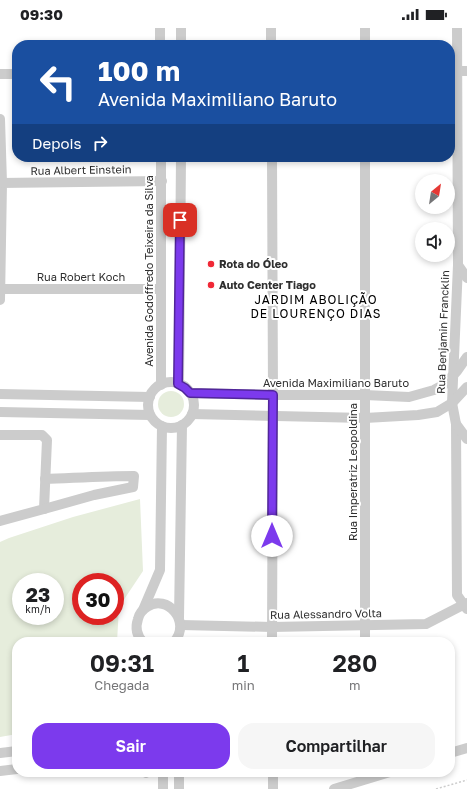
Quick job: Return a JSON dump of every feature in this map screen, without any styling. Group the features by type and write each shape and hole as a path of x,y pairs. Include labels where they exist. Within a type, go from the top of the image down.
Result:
{"street":[{"path":"160,28 160,40"},
{"path":"181,28 181,40"},
{"path":"271,28 271,40"},
{"path":"365,28 365,40"},
{"name":"Rua Benjamin Francklin","path":"457,28 458,265 452,402 456,424 457,595 466,606"},
{"path":"0,74 12,74"},
{"path":"0,119 0,300"},
{"name":"Avenida Godoffredo Teixeira da Silva","path":"161,162 161,385"},
{"path":"178,384 181,162"},
{"path":"272,162 272,637"},
{"name":"Rua Imperatriz Leopoldina","path":"365,162 365,637"},
{"name":"Rua Albert Einstein","path":"1,183 162,181"},
{"path":"458,265 467,278"},
{"name":"Rua Robert Koch","path":"0,289 161,289"},
{"name":"Avenida Maximiliano Baruto","path":"190,393 409,397 434,390 445,384 458,371 467,357"},
{"path":"170,383 178,384 190,393 194,403 192,414 182,425 172,428 162,426 153,419 150,414 148,403 150,397 152,392 161,385 170,383"},
{"path":"192,414 364,418 418,415 437,412 452,402 467,387"},
{"path":"0,394 150,397"},
{"path":"0,412 150,414"},
{"path":"456,424 467,439"},
{"path":"178,637 180,632 182,425"},
{"path":"143,610 160,570 162,426"},
{"path":"0,435 42,436 47,440 44,509"},
{"path":"116,476 117,490"},
{"path":"0,521 94,495 134,487 134,476 45,479"},
{"path":"93,478 94,495"},
{"path":"140,637 136,623 138,616 149,606 157,604 170,607 176,612 180,621"},
{"name":"Rua Alessandro Volta","path":"180,621 272,627 426,624 466,606"},
{"path":"455,752 467,748"},
{"path":"0,753 12,751"},
{"path":"0,771 12,770"},
{"path":"163,777 163,789"},
{"path":"179,777 179,789"},
{"path":"273,777 274,789"},
{"path":"334,789 363,777"}],"path":[{"path":"436,789 467,780"}],"green space":[{"path":"171,391 181,394 184,404 181,414 171,417 161,414 158,404 161,394"},
{"path":"140,499 143,571 124,600 124,573 72,573 72,625 118,625 117,637 12,637 12,735 0,737 0,542 73,517"}],"place":[{"name":"Rota do Óleo","path":"211,264"},
{"name":"Auto Center Tiago","path":"211,285"}],"district":[{"name":"JARDIM ABOLIÇÃO DE LOURENÇO DIAS","path":"316,307"}],"route":[{"path":"180,220 178,384 190,393 273,395 272,536"}]}
